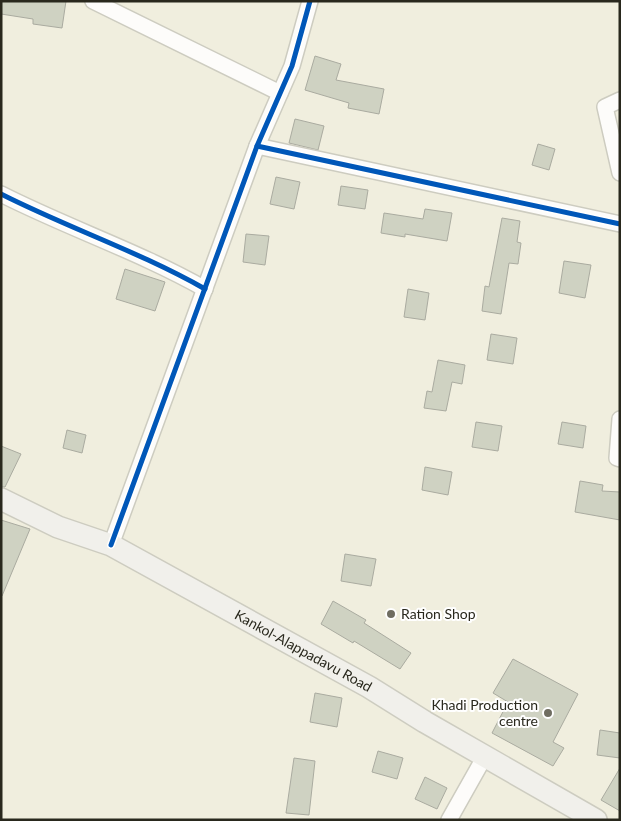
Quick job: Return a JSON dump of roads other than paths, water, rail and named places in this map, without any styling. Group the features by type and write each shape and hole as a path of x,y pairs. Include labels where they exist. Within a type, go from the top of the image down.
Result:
{"main road":[{"name":"Kankol-Alappadavu Road","path":"1,499 58,527 111,545 368,687 596,820"}],"street":[{"path":"93,1 280,93"},
{"path":"111,545 257,146 292,66 310,1"},
{"path":"620,100 606,107 620,173"},
{"path":"257,146 620,224"},
{"path":"1,194 50,218 163,265 205,289"},
{"path":"620,419 617,458 620,459"},
{"path":"449,820 484,756"}],"place":[{"name":"Ration Shop","path":"391,614"},
{"name":"Khadi Production centre","path":"548,713"}]}
